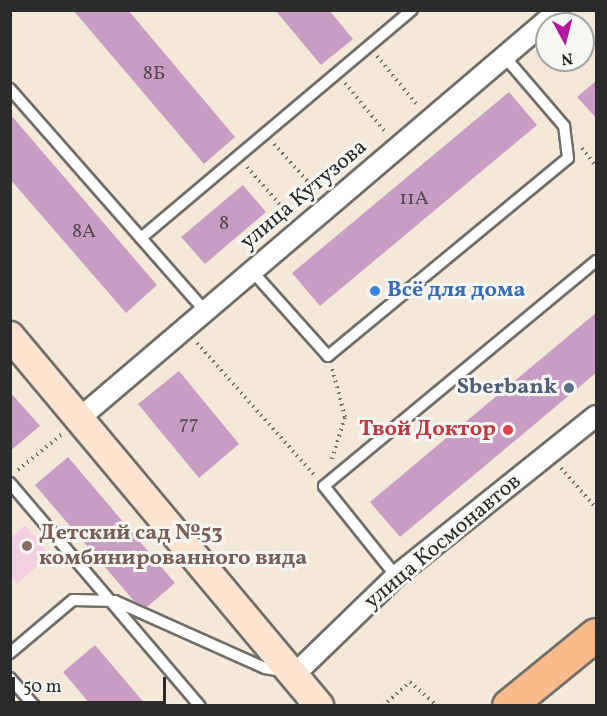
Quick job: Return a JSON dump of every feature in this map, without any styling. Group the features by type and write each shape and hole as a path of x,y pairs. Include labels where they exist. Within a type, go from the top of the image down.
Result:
{"main road":[{"path":"10,336 81,417 295,674 313,703"},
{"path":"508,705 597,635"}],"street":[{"name":"улица Кутузова","path":"81,417 559,10"},
{"name":"улица Космонавтов","path":"295,674 396,576 597,417"}],"lane":[{"path":"141,237 412,10"},
{"path":"252,271 328,356 568,158 564,126 504,56"},
{"path":"10,89 205,311"},
{"path":"396,576 324,486 597,261"},
{"path":"10,483 115,601 200,705"},
{"path":"10,653 73,600 115,601 265,668 295,674"},
{"path":"10,678 34,705"}],"path":[{"path":"10,15 15,10"},
{"path":"370,46 430,120"},
{"path":"336,73 398,147"},
{"path":"264,133 330,206"},
{"path":"237,156 302,229"},
{"path":"184,329 324,486"},
{"path":"324,486 345,417 339,389"},
{"path":"10,477 81,417"},
{"path":"549,454 597,508"},
{"path":"383,705 410,682 435,704"}],"shaded area":[{"name":"Детский сад №53 комбинированного вида","path":"25,525 50,555 17,584 11,577 11,538"}],"building":[{"path":"73,10 128,10 235,137 204,164"},
{"path":"275,10 329,10 353,39 321,65"},
{"path":"597,80 597,119 577,97"},
{"path":"509,92 537,125 320,306 292,273"},
{"path":"10,114 157,285 126,313 10,179"},
{"path":"243,185 266,212 205,264 181,237"},
{"path":"597,312 597,372 400,537 370,502"},
{"path":"179,371 239,444 199,478 138,404"},
{"path":"10,392 40,426 10,451"},
{"path":"68,457 175,583 147,607 134,601 35,485"},
{"path":"95,645 146,705 91,705 63,672"}],"place":[{"name":"Всё для дома","path":"375,291"},
{"name":"Sberbank","path":"569,388"},
{"name":"Твой Доктор","path":"508,430"},
{"name":"Детский сад №53 комбинированного вида","path":"27,546"}]}
